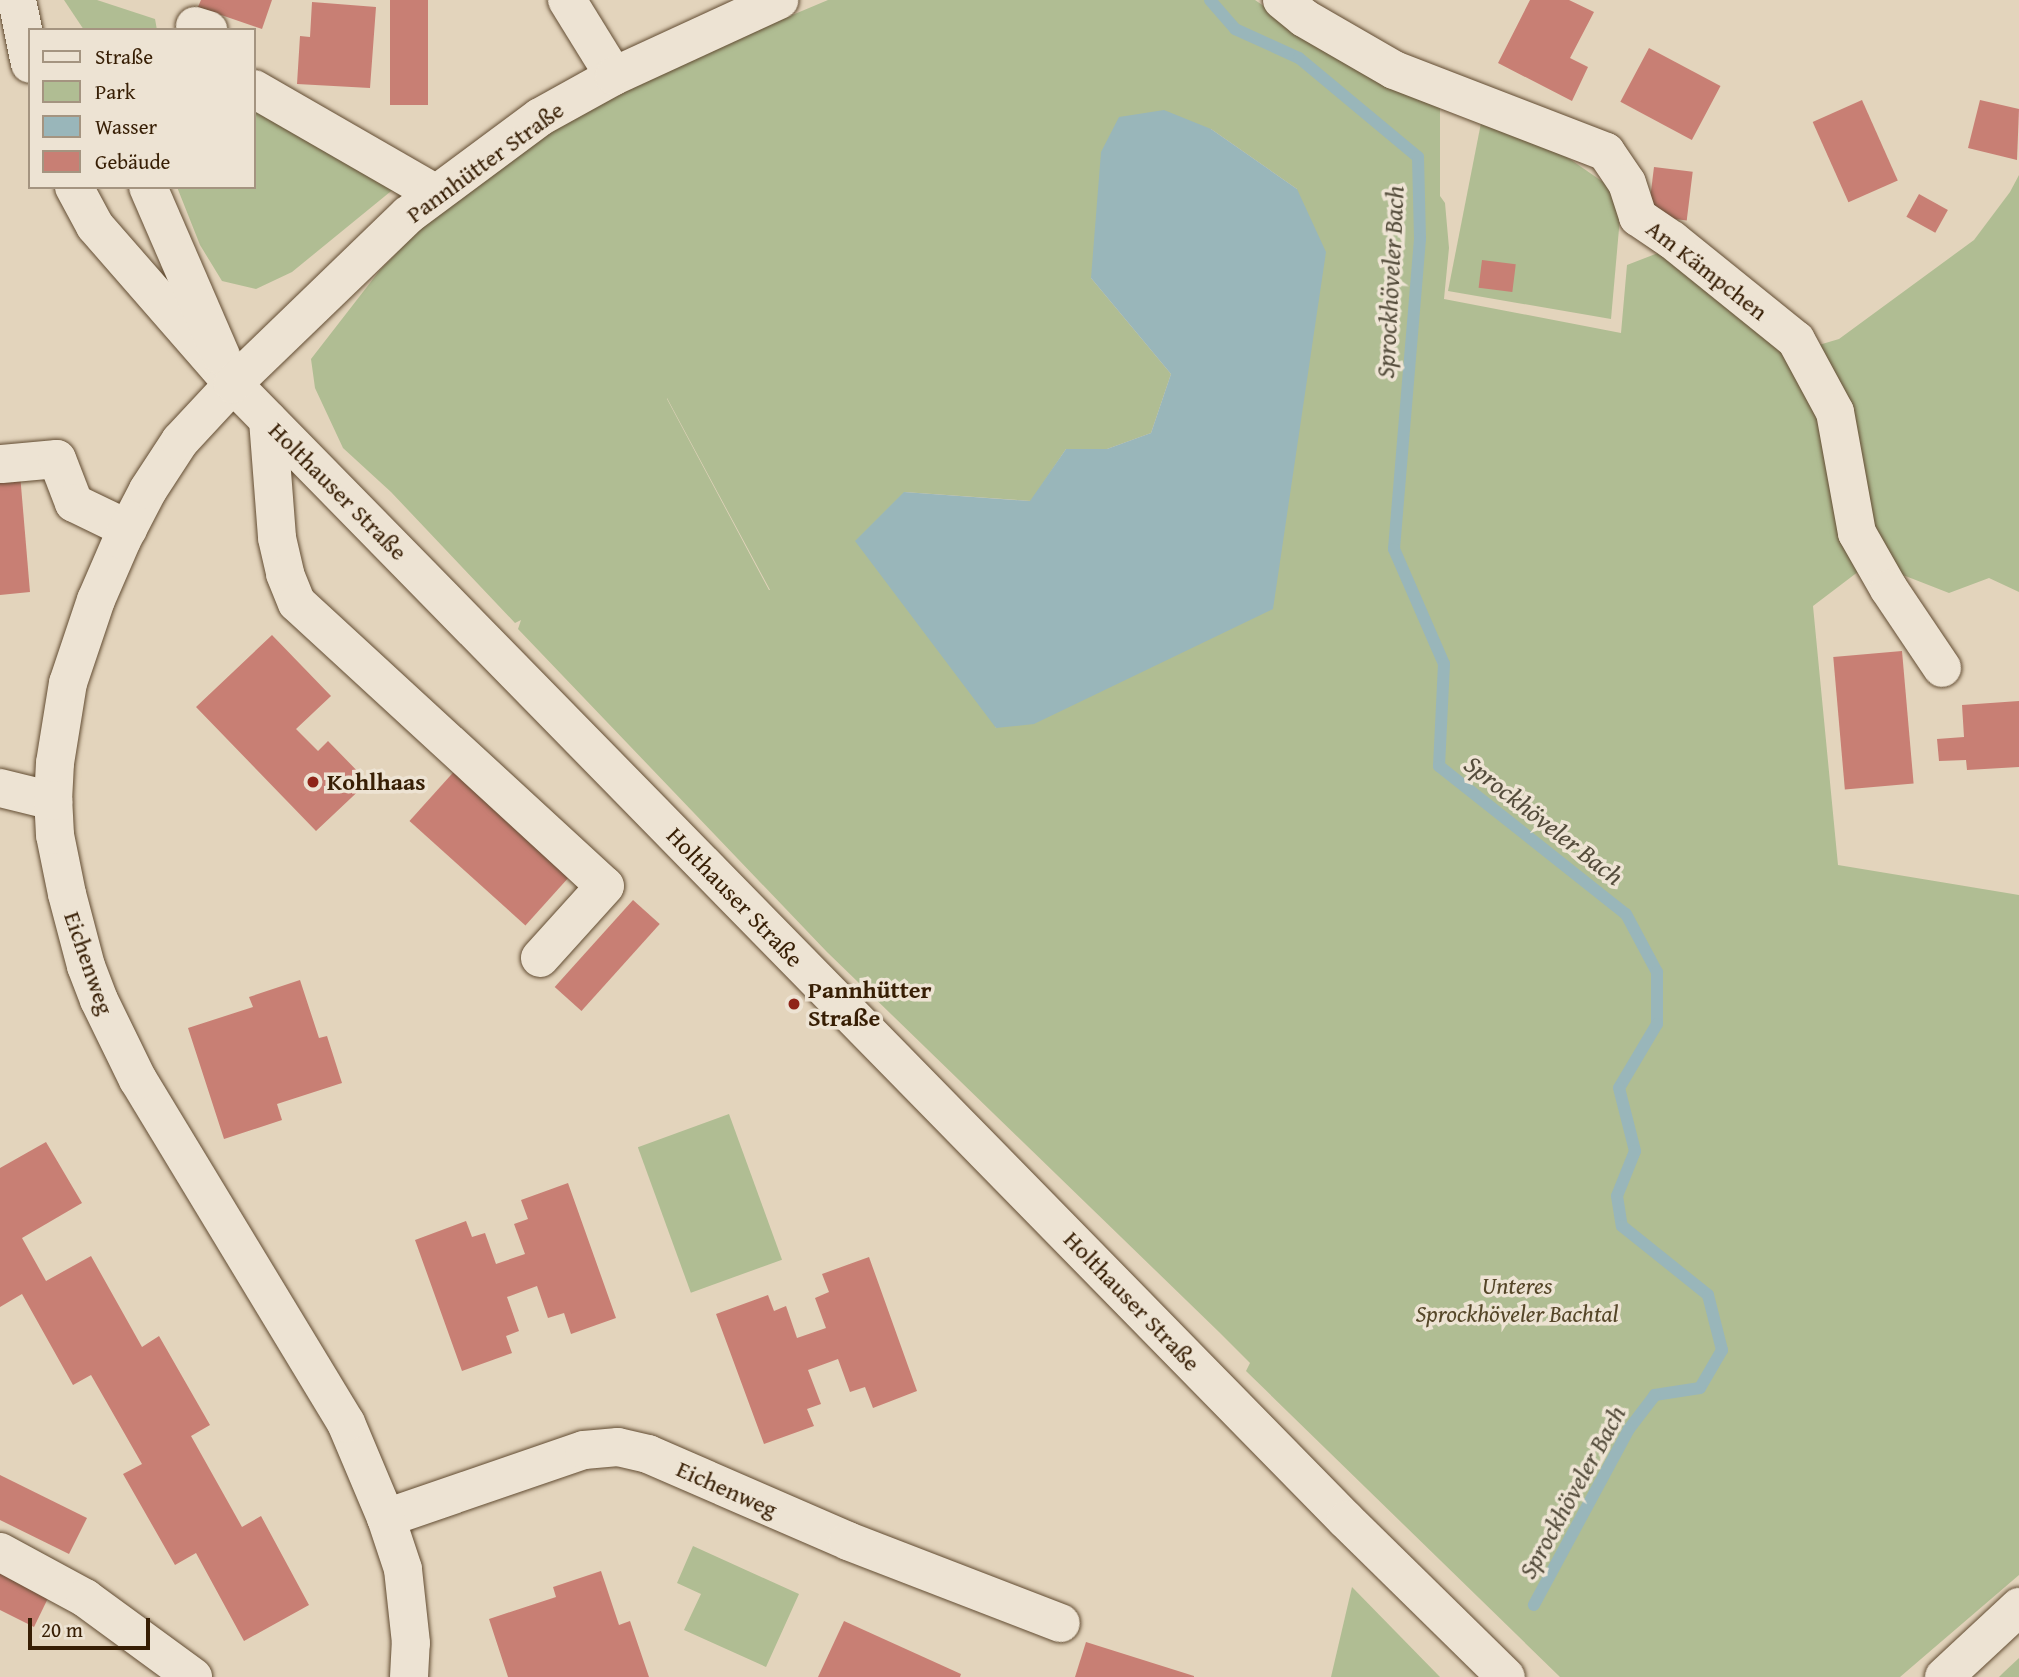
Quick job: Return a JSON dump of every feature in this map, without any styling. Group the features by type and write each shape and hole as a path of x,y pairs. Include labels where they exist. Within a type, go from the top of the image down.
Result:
{"street":[{"path":"19,0 46,28"},
{"path":"19,0 28,52"},
{"path":"567,0 614,76"},
{"name":"Pannhütter Straße","path":"233,384 408,215 540,117 614,76 779,0"},
{"name":"Am Kämpchen","path":"1282,0 1304,18 1394,70 1606,152 1627,183 1638,216 1672,240 1796,340 1835,412 1857,533 1889,590 1942,668"},
{"path":"256,90 435,193"},
{"name":"Holthauser Straße","path":"75,189 94,226 233,384 1346,1520 1506,1677"},
{"path":"149,189 233,384"},
{"name":"Eichenweg","path":"233,384 180,441 148,490 96,600 68,682 55,763 55,835 67,894 99,1000 138,1080 346,1423 386,1518 403,1569 411,1643 408,1677"},
{"path":"268,420 277,538 285,574 297,603 605,886 540,958"},
{"path":"2,464 57,458 74,503 128,529"},
{"path":"0,788 53,801"},
{"name":"Eichenweg","path":"386,1518 584,1450 618,1447 648,1454 848,1541 1061,1623"},
{"path":"0,1552 85,1598 193,1677"},
{"path":"1944,1677 2019,1607"}],"green space":[{"path":"64,0 97,0 155,19 157,28 83,28"},
{"name":"Unteres Sprockhöveler Bachtal","path":"828,0 1255,0 1294,27 1440,107 1440,196 1445,203 1449,248 1444,299 1621,333 1627,265 1671,248 1788,343 1826,415 1867,565 1813,606 1838,865 2019,895 2019,1575 1900,1677 1560,1677 1246,1371 1250,1363 1219,1332 827,952 518,629 521,620 515,623 391,492 343,448 315,388 311,359 380,270 459,190 528,142 697,55","holes":["1211,129 1297,189 996,728 904,492 1031,501 1066,449 1107,449 1151,433 1171,374 1091,278","667,398 770,590 769,590"]},
{"path":"256,111 401,183 292,272 256,289 222,281 200,245 178,189 256,189"},
{"path":"1481,123 1545,142 1622,195 1611,319 1448,291"},
{"path":"2019,175 2019,592 1989,578 1949,593 1885,568 1812,347 1839,339 1974,240 2010,192"},
{"path":"729,1114 782,1260 691,1293 638,1147"},
{"path":"693,1546 799,1594 766,1667 684,1630 701,1594 677,1583"},
{"path":"1352,1587 1440,1677 1331,1677"},
{"path":"2019,1658 2019,1677 1999,1677 2003,1673"}],"water":[{"path":"1164,110 1211,129 1297,189 1326,252 1273,609 1034,724 996,728 855,541 904,492 1030,501 1066,449 1107,449 1151,433 1171,374 1091,278 1101,152 1119,117"}],"building":[{"path":"201,0 272,0 262,29 198,7"},
{"path":"390,0 428,0 428,105 390,105"},
{"path":"1530,0 1569,0 1594,12 1570,58 1588,67 1572,101 1498,63"},
{"path":"312,2 376,7 370,88 297,84 300,36 310,37"},
{"path":"1649,48 1721,86 1692,140 1620,102"},
{"path":"1862,100 1898,180 1848,202 1813,122"},
{"path":"1980,100 2019,109 2017,160 1968,148"},
{"path":"1654,167 1693,172 1687,220 1648,216"},
{"path":"1919,194 1948,210 1935,233 1906,217"},
{"path":"1482,260 1516,264 1512,292 1479,288"},
{"path":"20,474 30,592 0,595 0,476"},
{"path":"272,635 331,696 296,729 318,751 328,741 368,782 316,831 196,707"},
{"path":"1902,651 1914,783 1845,790 1833,657"},
{"path":"2019,701 2019,767 1967,770 1966,760 1939,761 1937,739 1964,737 1962,705"},
{"path":"459,766 575,870 525,925 409,821"},
{"path":"633,900 660,924 581,1011 555,987"},
{"path":"300,980 319,1038 327,1036 342,1083 277,1104 282,1120 224,1139 188,1028 253,1007 249,997"},
{"path":"46,1142 82,1203 22,1238 46,1281 91,1256 142,1347 159,1336 210,1425 191,1436 242,1527 261,1516 309,1605 244,1641 196,1553 175,1565 123,1474 142,1464 91,1375 73,1385 22,1294 0,1307 0,1168"},
{"path":"568,1183 616,1318 571,1334 564,1313 548,1318 537,1286 507,1297 519,1331 506,1336 512,1353 462,1371 415,1240 466,1221 472,1237 485,1233 496,1264 525,1254 514,1224 528,1219 521,1200"},
{"path":"869,1257 917,1391 873,1408 865,1387 850,1392 838,1359 808,1370 821,1404 807,1409 814,1426 764,1444 716,1314 768,1295 774,1311 786,1306 797,1338 826,1328 815,1298 829,1292 822,1274"},
{"path":"0,1475 87,1518 69,1554 0,1520"},
{"path":"0,1567 51,1592 34,1627 0,1610"},
{"path":"601,1571 619,1625 630,1621 649,1677 508,1677 489,1619 556,1597 553,1587"},
{"path":"844,1621 961,1674 960,1677 818,1677"},
{"path":"1086,1642 1194,1676 1194,1677 1075,1677"}],"waterway":[{"name":"Sprockhöveler Bach","path":"1210,0 1235,29 1299,58 1418,157 1420,239 1394,549 1444,664 1439,766 1626,914 1657,972 1657,1024 1619,1088 1635,1151 1617,1196 1622,1226 1708,1295 1722,1350 1700,1388 1655,1395 1629,1429 1534,1605"}],"place":[{"name":"Kohlhaas","path":"313,782"},
{"name":"Pannhütter Straße","path":"794,1004"}]}
